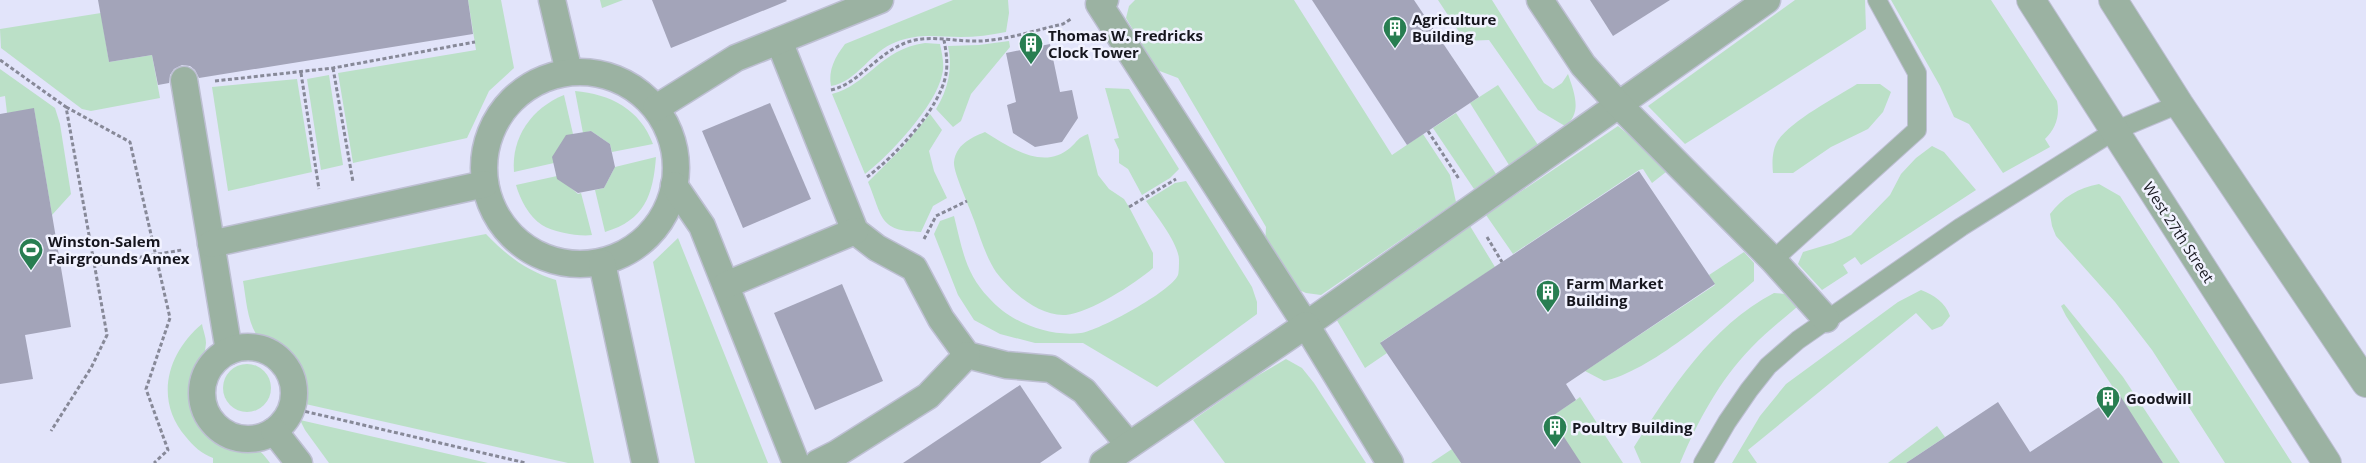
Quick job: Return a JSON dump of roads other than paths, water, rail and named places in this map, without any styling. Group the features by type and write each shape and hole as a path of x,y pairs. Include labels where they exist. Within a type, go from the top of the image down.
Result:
{"street":[{"path":"552,0 569,72"},
{"path":"656,108 736,58 880,0"},
{"path":"1540,0 1583,65 1773,260 1826,319"},
{"path":"1104,463 1306,325 1767,0"},
{"name":"West 27th Street","path":"2031,0 2327,463"},
{"path":"2113,0 2179,104 2366,383"},
{"path":"1100,1 1306,325 1390,463"},
{"path":"779,41 855,231 877,248 914,268 941,319 967,355 1006,365 1051,369 1084,391 1129,445"},
{"path":"569,72 601,74 631,86 656,108 672,136 677,168 672,201 656,229 632,251 602,263 571,265 540,256 534,252 515,239 495,214 485,184 485,153 495,123 513,98 539,81 569,72"},
{"path":"185,83 229,352"},
{"path":"210,244 485,184"},
{"path":"674,185 702,226 796,463"},
{"path":"726,286 855,231"},
{"path":"602,263 645,463"},
{"path":"243,348 258,349 272,355 283,364 290,377 294,392 292,407 285,421 274,431 260,438 238,438 217,428 208,416 202,402 202,386 207,372 216,360 229,352 243,348"},
{"path":"818,463 836,454 928,396 967,355"},
{"path":"274,431 299,463"}],"lane":[{"path":"1773,260 1917,130 1917,73 1877,0"},
{"path":"1703,463 1727,422 1768,366 1798,340 1961,227 2114,131 2179,104"}],"place":[{"name":"Agriculture Building","path":"1395,49"},
{"name":"Thomas W. Fredricks Clock Tower","path":"1031,65"},
{"name":"Winston-Salem Fairgrounds Annex","path":"31,271"},
{"name":"Farm Market Building","path":"1548,313"},
{"name":"Goodwill","path":"2108,419"},
{"name":"Poultry Building","path":"1555,448"}]}
